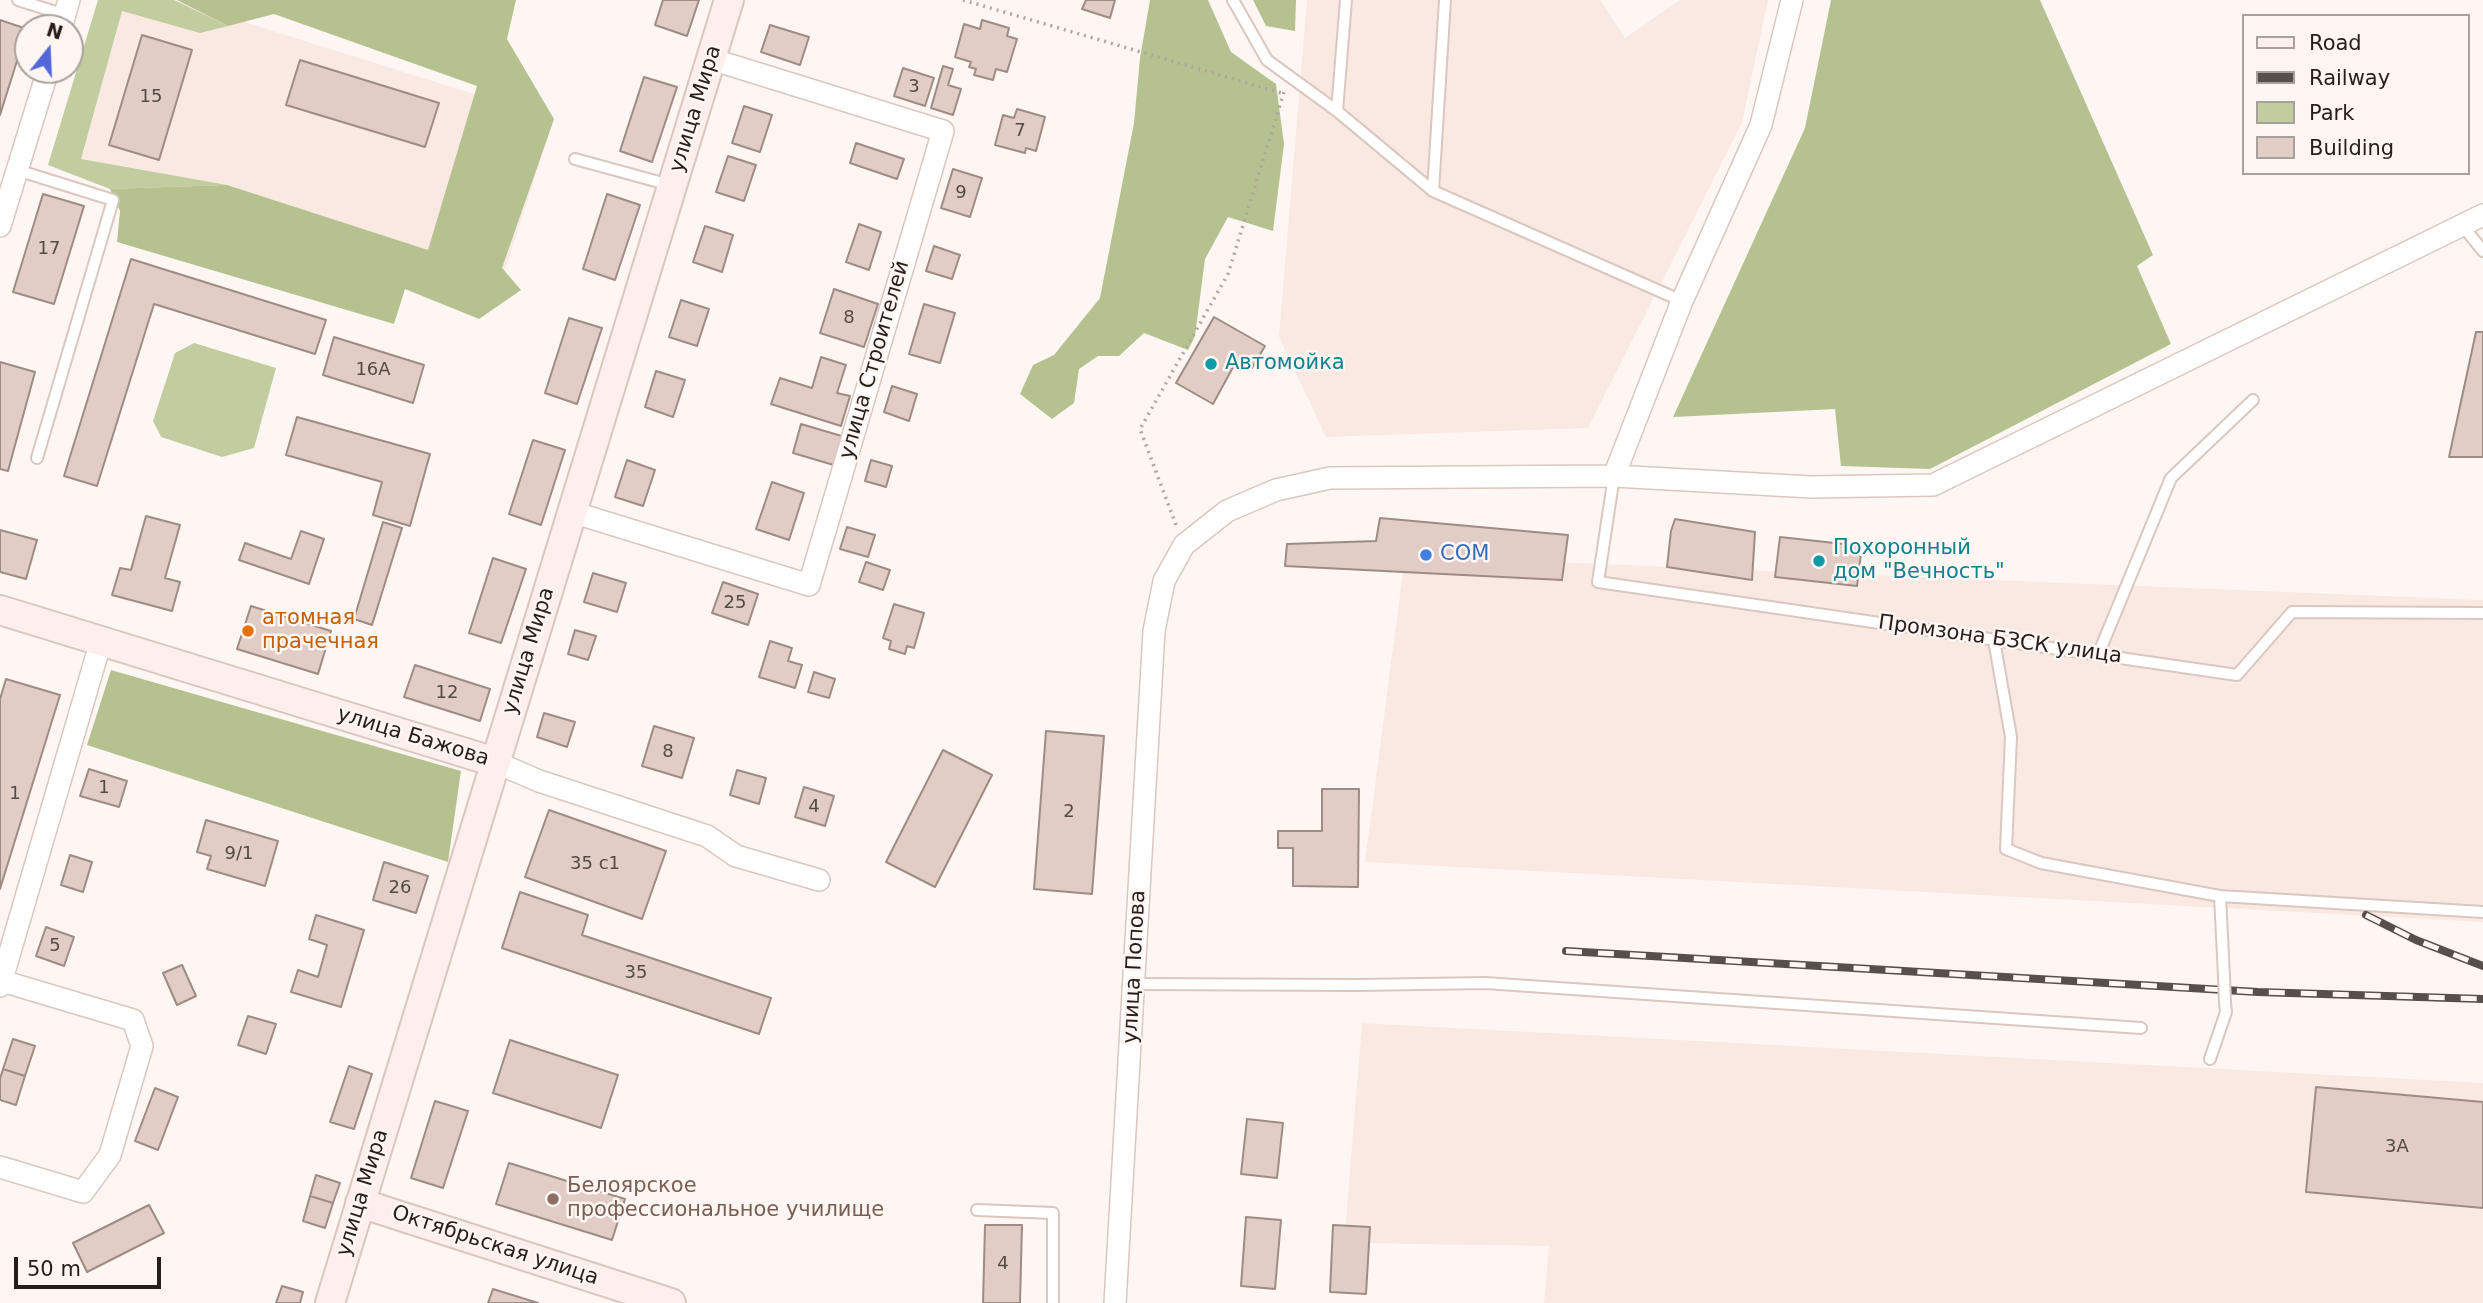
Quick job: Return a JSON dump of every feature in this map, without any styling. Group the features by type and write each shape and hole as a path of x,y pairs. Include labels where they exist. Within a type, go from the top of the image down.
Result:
{"street":[{"name":"улица Мира","path":"330,1303 729,0"},
{"path":"1614,476 1682,301 1761,125 1791,0"},
{"name":"улица Строителей","path":"572,512 809,584 943,131 711,59"},
{"path":"0,226 44,84"},
{"path":"1184,545 1227,511 1276,490 1330,478 1614,476 1811,487 1933,485 2483,215"},
{"name":"улица Попова","path":"1115,1303 1154,632 1164,581 1184,545"},
{"name":"улица Бажова","path":"0,610 495,762 539,781 707,836 736,856 819,880"},
{"path":"0,1167 83,1192 110,1155 142,1046 133,1020 1,984 101,641"},
{"name":"Октябрьская улица","path":"360,1203 671,1303"}],"lane":[{"path":"18,0 65,14"},
{"path":"1233,0 1267,60 1337,111 1433,191 1682,301"},
{"path":"1337,111 1346,0"},
{"path":"1433,191 1445,0"},
{"path":"575,159 672,186"},
{"path":"17,170 113,201 37,458"},
{"path":"2462,225 2483,251"},
{"path":"2098,655 2171,478 2253,400"},
{"name":"Промзона БЗСК улица","path":"1614,476 1598,582 2236,675 2292,612 2483,613"},
{"path":"1994,640 2011,737 2006,849 2040,863 2220,896 2483,912"},
{"path":"2210,1059 2226,1012 2220,896"},
{"path":"1134,984 1485,983 2141,1028"},
{"path":"977,1210 1053,1213 1053,1303"}],"path":[{"path":"963,0 1285,94"},
{"path":"1184,545 1140,429 1228,274 1285,94 1267,60"}],"shaded area":[{"path":"98,0 174,0 554,119 494,304 48,165 73,84 84,84 84,46"},
{"path":"1307,0 1600,0 1625,38 1680,0 1768,0 1742,123 1588,428 1326,437 1279,337"},
{"path":"1405,556 2483,600 2483,922 1365,862"},
{"path":"1362,1023 2483,1083 2483,1303 1544,1303 1549,1246 1344,1243"}],"green space":[{"path":"98,0 174,0 228,26 200,33 122,11 81,159 227,185 110,189 48,165 73,84 84,84 84,46"},
{"path":"177,0 516,0 507,39 554,119 502,268 521,290 479,319 405,289 394,324 117,242 120,211 110,189 227,185 428,250 477,86 274,14 228,26"},
{"path":"1150,0 1208,0 1231,52 1276,84 1284,144 1273,231 1228,217 1205,259 1195,336 1188,350 1144,333 1119,356 1098,356 1079,369 1074,403 1052,419 1020,394 1033,365 1054,355 1100,298 1134,123 1140,58"},
{"path":"1253,0 1296,0 1295,31 1266,26"},
{"path":"1831,0 2040,0 2153,255 2137,266 2171,344 1930,469 1841,466 1835,409 1673,417 1805,128"},
{"path":"194,343 276,368 254,448 222,457 161,437 153,421 175,353"},
{"path":"111,670 461,771 448,862 87,745"}],"building":[{"path":"663,0 699,0 687,36 655,25"},
{"path":"1086,0 1115,0 1110,18 1082,9"},
{"path":"0,20 14,25 14,70 0,115"},
{"path":"982,20 1009,28 1007,36 1017,39 1007,72 996,69 993,80 974,75 976,69 969,67 971,62 955,57 964,24 980,29"},
{"path":"770,25 809,37 800,65 761,52"},
{"path":"142,35 192,50 159,160 109,145"},
{"path":"300,60 439,103 425,147 286,105"},
{"path":"943,66 953,69 948,85 961,89 953,115 931,108"},
{"path":"903,68 934,78 925,106 894,96"},
{"path":"644,77 677,87 652,162 620,151"},
{"path":"744,106 772,115 760,152 732,143"},
{"path":"1017,109 1045,117 1036,151 1026,148 1025,153 995,145 1003,115 1014,118"},
{"path":"856,143 904,159 897,179 850,163"},
{"path":"728,156 756,165 744,201 716,192"},
{"path":"953,169 982,178 970,217 941,208"},
{"path":"43,194 84,206 54,304 13,292"},
{"path":"607,194 640,205 615,280 583,269"},
{"path":"859,224 881,232 869,270 846,262"},
{"path":"705,226 733,235 722,272 693,262"},
{"path":"934,246 960,255 952,279 926,271"},
{"path":"131,259 326,320 315,354 154,304 97,486 64,476"},
{"path":"834,289 878,304 864,347 820,333"},
{"path":"681,300 709,309 697,346 669,337"},
{"path":"924,304 955,313 940,363 909,354"},
{"name":"Автомойка","path":"1214,317 1265,346 1252,368 1237,360 1213,404 1176,383"},
{"path":"569,318 602,328 577,404 545,393"},
{"path":"2476,332 2483,332 2483,457 2449,457"},
{"path":"334,337 424,365 413,403 323,375"},
{"path":"821,357 846,365 837,393 850,396 841,426 771,404 780,378 812,388"},
{"path":"0,362 35,372 8,471 0,469"},
{"path":"656,371 685,380 673,417 645,407"},
{"path":"892,386 917,394 909,421 884,412"},
{"path":"297,417 430,454 410,526 373,515 382,482 286,455"},
{"path":"801,424 845,437 837,466 793,453"},
{"path":"533,440 565,450 541,525 509,514"},
{"path":"627,460 655,470 643,506 615,497"},
{"path":"871,460 892,466 886,487 865,481"},
{"path":"772,482 804,493 789,540 756,529"},
{"path":"146,516 180,525 165,578 180,582 172,611 112,595 120,568 131,570"},
{"name":"СОМ","path":"1380,518 1568,535 1562,580 1285,566 1287,544 1376,541"},
{"path":"1675,519 1755,532 1752,580 1667,567"},
{"path":"383,522 402,528 372,625 354,619"},
{"path":"847,527 875,535 868,557 840,549"},
{"path":"0,530 37,540 26,579 0,572"},
{"path":"301,531 324,539 309,584 239,560 245,543 291,559"},
{"name":"Похоронный дом \"Вечность\"","path":"1780,537 1862,546 1857,586 1775,577"},
{"path":"493,558 526,569 501,643 469,633"},
{"path":"866,562 890,570 883,590 859,582"},
{"path":"593,573 626,583 617,612 584,602"},
{"path":"723,582 758,594 748,625 712,613"},
{"path":"894,604 924,613 914,648 907,646 905,654 889,649 891,641 883,638"},
{"path":"251,606 331,631 318,674 237,649"},
{"path":"575,630 596,636 588,660 568,654"},
{"path":"770,641 792,648 788,661 802,665 795,688 759,677"},
{"path":"415,665 490,689 480,721 404,697"},
{"path":"814,672 835,679 829,698 808,692"},
{"path":"6,679 60,695 0,889 0,699"},
{"path":"544,713 575,722 567,747 537,737"},
{"path":"654,726 694,738 682,778 642,766"},
{"path":"1046,731 1104,736 1092,894 1034,889"},
{"path":"943,750 992,775 935,887 886,862"},
{"path":"89,769 127,781 119,807 80,796"},
{"path":"737,770 766,778 759,804 730,795"},
{"path":"804,787 834,796 825,826 795,817"},
{"path":"1322,789 1359,789 1358,887 1293,886 1293,848 1278,848 1278,831 1322,831"},
{"path":"549,810 666,851 642,919 525,877"},
{"path":"206,820 278,841 265,886 207,869 211,856 197,852"},
{"path":"70,855 92,862 83,892 61,885"},
{"path":"384,862 428,876 416,913 373,900"},
{"path":"520,892 588,915 582,935 771,998 759,1034 502,948"},
{"path":"316,915 364,930 341,1007 291,992 298,970 318,977 327,945 309,939"},
{"path":"46,927 74,937 64,966 36,956"},
{"path":"182,965 196,996 177,1005 163,973"},
{"path":"248,1016 276,1024 266,1054 238,1045"},
{"path":"13,1039 35,1046 25,1076 3,1069"},
{"path":"510,1040 618,1075 601,1128 493,1093"},
{"path":"349,1066 372,1074 354,1129 330,1122"},
{"path":"3,1069 25,1076 16,1105 0,1100"},
{"path":"2316,1087 2483,1102 2483,1208 2306,1192"},
{"path":"155,1088 178,1097 158,1150 135,1141"},
{"path":"435,1101 468,1111 443,1188 411,1178"},
{"path":"1247,1119 1283,1123 1277,1178 1241,1174"},
{"path":"509,1163 625,1199 612,1240 496,1204"},
{"path":"316,1175 340,1183 333,1203 310,1196"},
{"path":"310,1196 333,1203 325,1228 303,1221"},
{"path":"149,1205 164,1233 87,1272 73,1243"},
{"path":"1246,1217 1281,1220 1275,1289 1241,1286"},
{"path":"985,1225 1022,1225 1020,1303 983,1303"},
{"path":"1333,1225 1370,1227 1366,1294 1330,1292"},
{"path":"282,1286 303,1292 300,1303 276,1303"},
{"path":"493,1289 538,1303 488,1303"}],"railway":[{"path":"2366,915 2416,940 2483,966"},
{"path":"1566,951 2258,992 2483,999"}],"place":[{"name":"Автомойка","path":"1211,364"},
{"name":"СОМ","path":"1426,555"},
{"name":"Похоронный дом \"Вечность\"","path":"1819,561"},
{"name":"атомная прачечная","path":"248,631"},
{"name":"Белоярское профессиональное училище","path":"553,1199"}]}
